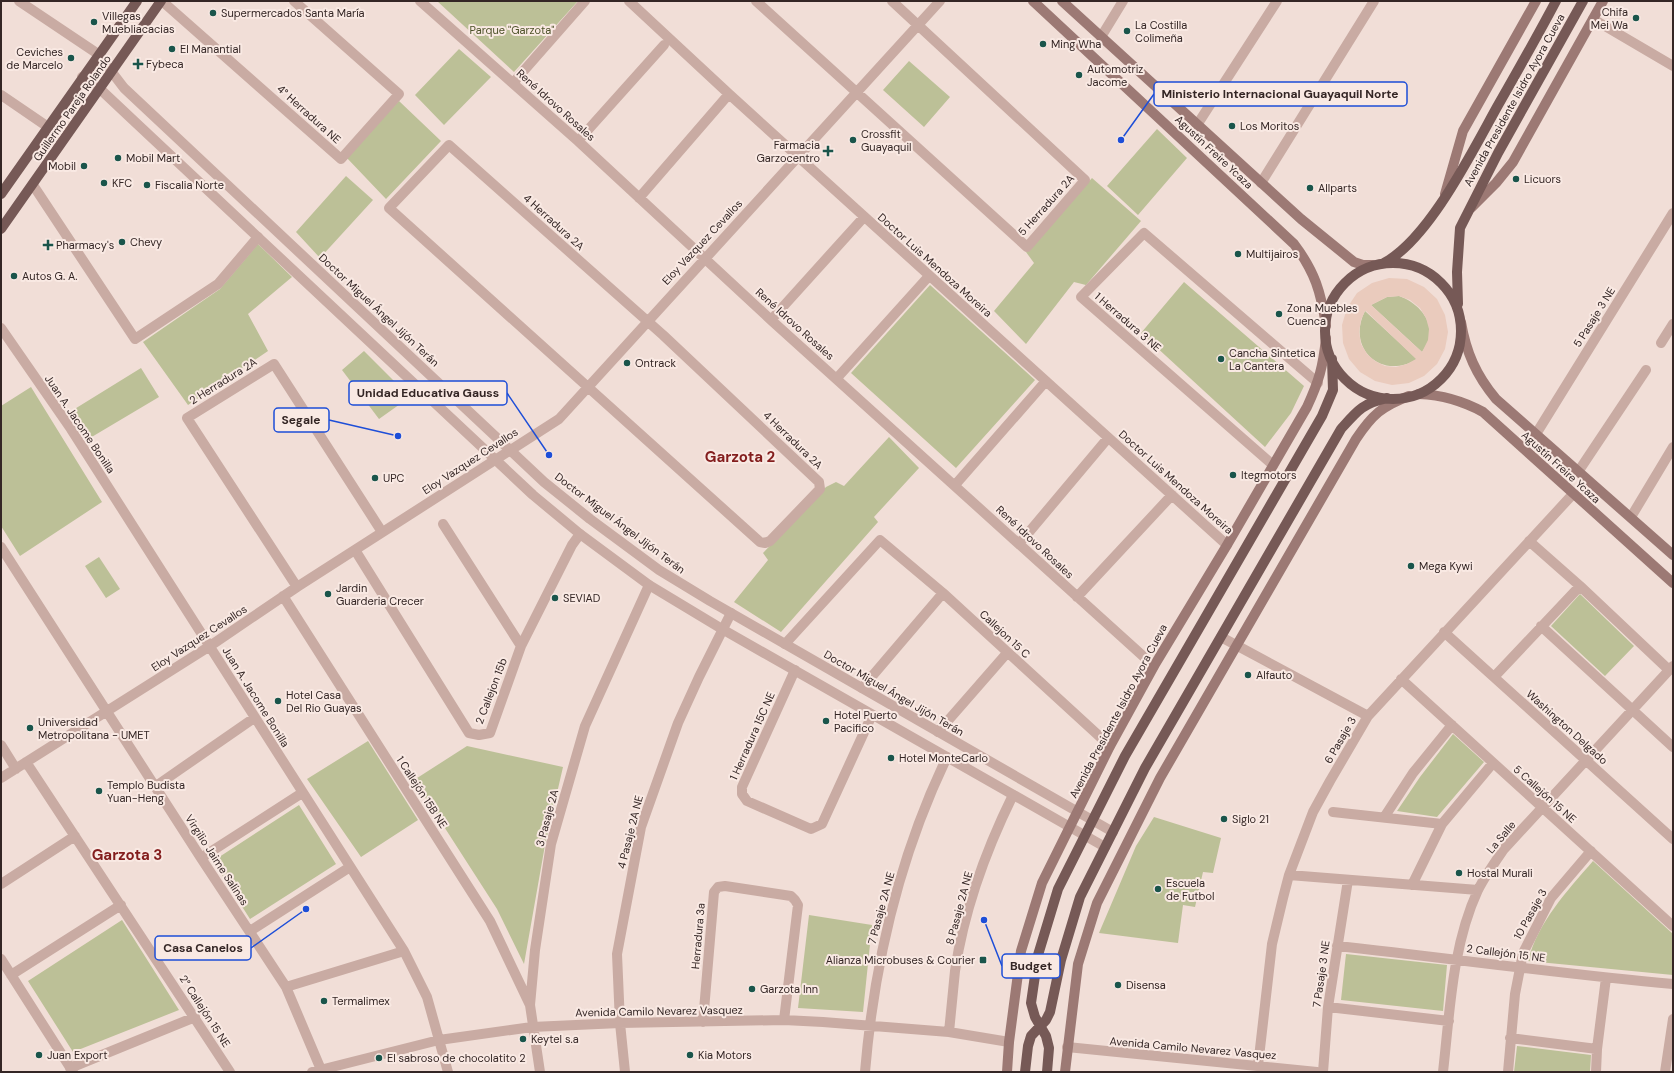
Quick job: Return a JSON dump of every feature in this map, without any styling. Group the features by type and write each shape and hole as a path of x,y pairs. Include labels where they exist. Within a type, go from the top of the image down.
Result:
{"main road":[{"name":"Guillermo Pareja Rolando","path":"1,194 82,76 137,1"},
{"name":"Guillermo Pareja Rolando","path":"1,229 162,1"},
{"name":"Agustín Freire Ycaza","path":"1033,1 1294,244 1307,261 1318,284 1322,297 1326,326"},
{"name":"Agustín Freire Ycaza","path":"1062,1 1261,183 1346,256 1354,262 1363,265 1378,264"},
{"name":"Avenida Presidente Isidro Ayora Cueva","path":"1445,196 1463,132 1536,1"},
{"name":"Avenida Presidente Isidro Ayora Cueva","path":"1378,264 1403,250 1419,233 1445,196 1556,1"},
{"name":"Avenida Presidente Isidro Ayora Cueva","path":"1458,310 1458,245 1460,228 1467,212 1583,1"},
{"name":"Avenida Presidente Isidro Ayora Cueva","path":"1467,212 1496,183 1513,162 1603,1"},
{"path":"1026,1072 1029,1041 1031,1036 1040,1026 1050,1012 1061,960 1080,897 1105,846 1145,768 1342,429 1363,406 1372,401 1419,394 1440,380 1453,364 1460,343 1461,322 1458,310 1447,289 1431,274 1408,264 1378,264 1352,276 1336,293 1326,326 1326,338 1332,359 1333,390 1322,416 1125,756 1058,889 1038,955 1031,1003 1035,1017 1040,1026 1046,1036 1049,1048 1047,1072"},
{"name":"Agustín Freire Ycaza","path":"1461,322 1469,358 1484,385 1496,399 1673,555"},
{"name":"Avenida Presidente Isidro Ayora Cueva","path":"1007,1072 1009,1042 1021,951 1030,916 1042,883 1110,746 1154,666 1227,545 1307,407 1324,365 1326,338"},
{"path":"1332,359 1341,374 1352,385 1370,395 1387,398"},
{"name":"Agustín Freire Ycaza","path":"1419,394 1432,394 1457,400 1483,412 1572,494 1673,583"},
{"path":"1065,1072 1078,964 1097,903 1160,778 1356,439 1378,411 1409,396"}],"street":[{"name":"Doctor Miguel Ángel Jijón Terán","path":"19,1 98,54 124,88 544,482 653,565 731,614 1113,832"},
{"name":"4° Herradura NE","path":"162,1 341,159 399,94 294,1"},
{"name":"René Idrovo Rosales","path":"420,1 578,141 771,320 837,378 1154,666"},
{"path":"513,83 584,1"},
{"name":"Doctor Luis Mendoza Moreira","path":"629,1 797,156 1227,545"},
{"path":"756,1 857,92"},
{"path":"892,1 918,25"},
{"name":"Eloy Vazquez Cevallos","path":"1,778 210,646 283,596 559,418 940,1"},
{"path":"1101,37 1123,1"},
{"path":"1197,125 1277,1"},
{"path":"1261,183 1374,1"},
{"path":"1593,19 1673,66"},
{"name":"5 Herradura 2A","path":"857,92 1027,247 1085,180 918,25"},
{"path":"578,141 664,45"},
{"path":"82,76 100,89 533,496 580,534 649,585 722,629 1069,828 1105,846"},
{"path":"639,198 729,94"},
{"path":"1,95 48,127"},
{"path":"134,121 146,107"},
{"name":"4 Herradura 2A","path":"449,144 647,320 820,482 820,489 770,541 765,543 760,542 587,387 389,208 449,144"},
{"path":"33,184 135,339 218,284 258,237"},
{"name":"5 Pasaje 3 NE","path":"1536,434 1673,213"},
{"path":"771,320 864,216"},
{"name":"1 Herradura 3 NE","path":"1273,465 1081,297 1144,233 1318,383"},
{"path":"837,378 929,276"},
{"path":"1660,343 1673,324"},
{"name":"Juan A. Jacome Bonilla","path":"1,328 75,436 210,646 302,793 404,950 427,997 448,1072"},
{"name":"2 Herradura 2A","path":"297,587 187,418 274,364 382,532"},
{"path":"1578,472 1646,370"},
{"path":"955,485 1046,381"},
{"path":"1019,544 1108,438"},
{"path":"1631,517 1673,447"},
{"name":"6 Pasaje 3","path":"1258,1066 1272,944 1289,875 1313,812 1368,716 1572,494"},
{"path":"1077,597 1172,495"},
{"path":"443,524 521,646"},
{"name":"2 Callejon 15b","path":"355,550 469,733 479,736 490,733 521,646 572,545 580,534"},
{"name":"Callejon 15 C","path":"785,644 878,541 883,541 943,593 1110,746"},
{"path":"1528,541 1671,668"},
{"name":"Virgilio Jaime Salinas","path":"1,547 108,711 201,858 286,987 319,1071"},
{"name":"3 Pasaje 2A","path":"540,1072 530,1005 535,950 551,844 585,726 649,585"},
{"path":"1494,678 1580,586"},
{"path":"862,688 943,593"},
{"name":"1 Callejón 15B NE","path":"283,596 490,921 530,1005"},
{"name":"4 Pasaje 2A NE","path":"625,1072 620,1023 617,954 641,827 678,723 722,629 731,614"},
{"path":"1541,626 1673,747"},
{"name":"Washington Delgado","path":"1444,632 1673,839"},
{"path":"1221,637 1368,716"},
{"path":"938,732 1007,653"},
{"name":"La Salle","path":"1443,1072 1457,959 1463,930 1478,890 1504,849 1671,668"},
{"name":"1 Herradura 15C NE","path":"794,670 742,787 742,794 747,801 811,829 822,824 872,715"},
{"name":"5 Callejón 15 NE","path":"1401,679 1673,926"},
{"path":"156,786 254,718"},
{"path":"1385,816 1413,773 1452,725"},
{"path":"1,745 16,768"},
{"name":"7 Pasaje 2A NE","path":"865,1072 869,1025 880,959 896,895 910,848 947,757"},
{"name":"2° Callejón 15 NE","path":"26,762 230,1072"},
{"path":"1412,885 1442,824 1493,763"},
{"path":"201,858 302,793"},
{"name":"8 Pasaje 2A NE","path":"949,1032 956,971 968,910 988,852 1013,795"},
{"path":"1333,812 1385,816 1442,824"},
{"path":"1,884 75,836"},
{"name":"10 Pasaje 3","path":"1508,1072 1515,994 1523,953 1551,898 1591,851"},
{"path":"250,931 350,867"},
{"path":"1289,875 1478,890"},
{"name":"7 Pasaje 3 NE","path":"1323,1072 1328,1007 1348,880"},
{"name":"Herradura 3a","path":"703,1022 714,892 718,887 725,886 791,896 798,905 784,1020"},
{"path":"11,975 121,905"},
{"name":"2 Callejón 15 NE","path":"1337,946 1457,959 1606,978 1673,984"},
{"path":"286,987 404,950"},
{"path":"1,959 71,1070 195,1017"},
{"path":"1596,1072 1597,1049 1606,978"},
{"path":"1328,1007 1449,1021"},
{"path":"1665,1072 1673,1019"},
{"name":"Avenida Camilo Nevarez Vasquez","path":"319,1071 439,1040 532,1026 784,1020 949,1032 1009,1042"},
{"path":"1510,1038 1597,1049"},
{"name":"Avenida Camilo Nevarez Vasquez","path":"1067,1047 1317,1072"}],"green space":[{"name":"Parque \"Garzota\"","path":"437,1 578,1 514,72"},
{"path":"459,49 491,77 444,125 415,95"},
{"path":"909,61 950,97 924,127 883,90"},
{"path":"399,101 441,141 386,199 346,157"},
{"path":"1157,129 1187,158 1138,215 1107,186"},
{"path":"346,176 373,200 320,258 296,232"},
{"path":"1092,178 1141,221 1086,285 1074,282 1026,344 994,311 1034,263 1026,252"},
{"path":"258,244 292,277 248,314 268,351 188,405 143,342 220,289"},
{"name":"Cancha Sintetica La Cantera","path":"1184,282 1304,386 1291,413 1265,447 1141,333"},
{"path":"930,285 1035,380 956,468 851,373"},
{"path":"1399,296 1415,305 1426,318 1430,335 1422,352 1371,305 1387,297"},
{"path":"1365,311 1417,359 1404,365 1391,366 1380,363 1370,357 1364,348 1360,337 1360,325"},
{"path":"364,351 410,397 379,419 342,370"},
{"path":"141,368 159,397 90,438 73,410"},
{"path":"31,387 102,502 20,556 1,526 1,406"},
{"path":"889,437 919,468 874,517 878,522 781,632 734,602 768,560 763,553 826,487 836,482 844,486"},
{"path":"99,557 120,589 106,598 85,566"},
{"path":"1580,594 1634,646 1605,676 1551,626"},
{"path":"1453,734 1484,762 1437,817 1397,811 1420,777"},
{"path":"368,741 418,820 361,857 307,779"},
{"path":"467,746 563,767 545,845 524,964 497,909 414,780"},
{"path":"299,805 336,864 250,919 213,861"},
{"name":"Escuela de Futbol","path":"1154,817 1221,838 1213,873 1203,872 1195,907 1183,905 1178,943 1099,933 1136,846"},
{"path":"1593,861 1673,934 1673,975 1528,961 1546,920 1554,908"},
{"path":"809,915 872,925 863,1012 798,1008"},
{"path":"122,920 179,1010 73,1052 28,981"},
{"path":"1346,954 1447,965 1443,1011 1341,1000"},
{"path":"1517,1046 1591,1055 1590,1072 1514,1072"}],"shaded area":[{"path":"1389,278 1407,279 1424,287 1437,299 1445,315 1448,332 1445,349 1437,364 1424,376 1409,383 1392,385 1375,381 1360,372 1349,359 1343,343 1342,325 1347,308 1357,293 1372,283","holes":["1399,296 1410,300 1420,308 1426,318 1429,329 1428,340 1422,352 1371,305 1387,297","1366,311 1416,359 1407,364 1396,367 1385,366 1375,361 1367,354 1361,344 1359,332 1361,320"]}],"place":[{"name":"Supermercados Santa María","path":"213,13"},
{"name":"Chifa Mei Wa","path":"1636,18"},
{"name":"Villegas Muebliacacias","path":"94,22"},
{"name":"La Costilla Colimeña","path":"1127,31"},
{"name":"Ming Wha","path":"1043,44"},
{"name":"El Manantial","path":"172,49"},
{"name":"Ceviches de Marcelo","path":"71,58"},
{"name":"Fybeca","path":"138,64"},
{"name":"Automotriz Jacome","path":"1079,75"},
{"name":"Los Moritos","path":"1232,126"},
{"name":"Crossfit Guayaquil","path":"853,140"},
{"name":"Ministerio Internacional Guayaquil Norte","path":"1121,140"},
{"name":"Farmacia Garzocentro","path":"828,151"},
{"name":"Mobil Mart","path":"118,158"},
{"name":"Mobil","path":"84,166"},
{"name":"Licuors","path":"1516,179"},
{"name":"KFC","path":"104,183"},
{"name":"Fiscalia Norte","path":"147,185"},
{"name":"Allparts","path":"1310,188"},
{"name":"Chevy","path":"122,242"},
{"name":"Pharmacy's","path":"48,245"},
{"name":"Multijairos","path":"1238,254"},
{"name":"Autos G. A.","path":"14,276"},
{"name":"Zona Muebles Cuenca","path":"1279,314"},
{"name":"Cancha Sintetica La Cantera","path":"1221,359"},
{"name":"Ontrack","path":"627,363"},
{"name":"Segale","path":"398,436"},
{"name":"Unidad Educativa Gauss","path":"549,455"},
{"name":"Itegmotors","path":"1233,475"},
{"name":"UPC","path":"375,478"},
{"name":"Mega Kywi","path":"1411,566"},
{"name":"Jardin Guarderia Crecer","path":"328,594"},
{"name":"SEVIAD","path":"555,598"},
{"name":"Alfauto","path":"1248,675"},
{"name":"Hotel Casa Del Rio Guayas","path":"278,701"},
{"name":"Hotel Puerto Pacifico","path":"826,721"},
{"name":"Universidad Metropolitana - UMET","path":"30,728"},
{"name":"Hotel MonteCarlo","path":"891,758"},
{"name":"Templo Budista Yuan-Heng","path":"99,791"},
{"name":"Siglo 21","path":"1224,819"},
{"name":"Hostal Murali","path":"1459,873"},
{"name":"Escuela de Futbol","path":"1158,889"},
{"name":"Casa Canelos","path":"306,909"},
{"name":"Budget","path":"984,920"},
{"name":"Alianza Microbuses & Courier","path":"983,960"},
{"name":"Disensa","path":"1118,985"},
{"name":"Garzota Inn","path":"752,989"},
{"name":"Termalimex","path":"324,1001"},
{"name":"Keytel s.a","path":"523,1039"},
{"name":"Juan Export","path":"39,1055"},
{"name":"Kia Motors","path":"690,1055"},
{"name":"El sabroso de chocolatito 2","path":"379,1058"}],"district":[{"name":"Garzota 2","path":"740,457"},
{"name":"Garzota 3","path":"127,855"}]}
